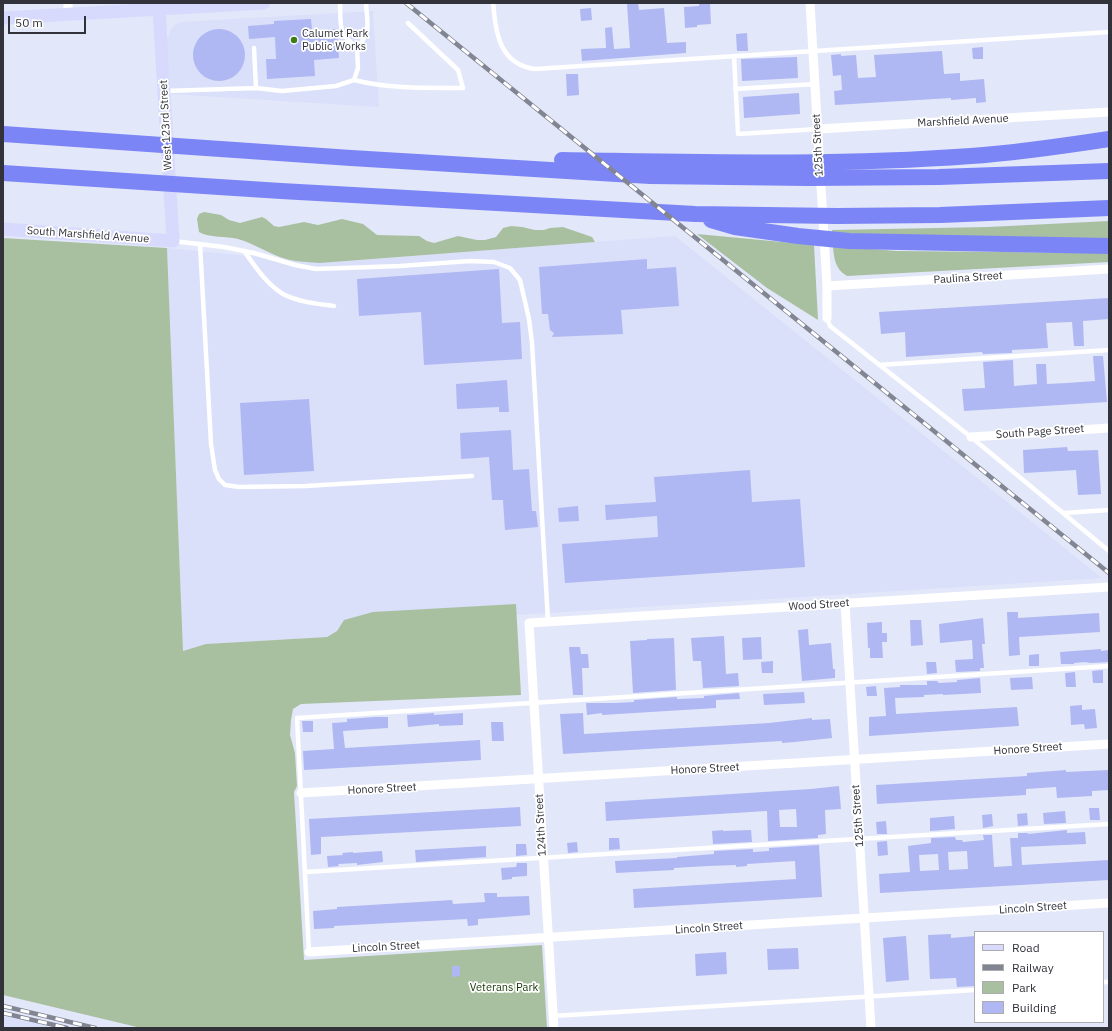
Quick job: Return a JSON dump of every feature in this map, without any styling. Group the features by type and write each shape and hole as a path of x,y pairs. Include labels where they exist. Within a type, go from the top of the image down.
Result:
{"highway":[{"path":"3,134 650,176 808,178 939,177 1109,171"},
{"path":"454,164 562,160 744,163 913,159 1033,150 1109,139"},
{"path":"3,173 695,214 829,216 940,215 1109,208"},
{"path":"695,214 734,227 849,241 1109,246"}],"main road":[{"path":"3,18 68,9 159,9 264,3"},
{"name":"West 123rd Street","path":"159,9 173,241"},
{"name":"South Marshfield Avenue","path":"3,229 173,241"}],"street":[{"name":"125th Street","path":"810,3 828,318"},
{"name":"Marshfield Avenue","path":"818,129 1109,112"},
{"name":"Paulina Street","path":"827,286 1109,269"},
{"name":"South Page Street","path":"972,436 1109,428"},
{"name":"Wood Street","path":"529,622 1109,586"},
{"name":"125th Street","path":"844,603 871,1028"},
{"name":"124th Street","path":"529,622 554,1028"},
{"name":"Honore Street","path":"301,793 538,780 1109,744"},
{"name":"Lincoln Street","path":"309,952 1109,903"}],"lane":[{"path":"340,3 341,32 347,41 357,47"},
{"path":"354,80 358,68 357,47 365,38 367,30 366,3"},
{"path":"492,3 495,26 502,46 508,55 516,62 525,67 535,69 1109,32"},
{"path":"164,91 256,88 282,91 336,86 354,80 391,87 463,88 458,70 408,23"},
{"path":"254,48 256,88"},
{"path":"734,56 738,134 818,129"},
{"path":"735,89 815,84"},
{"path":"173,241 244,251 316,269 400,266 470,261 494,262 510,268 520,280 529,319 532,343 548,621"},
{"path":"200,244 211,444 215,470 219,479 225,485 239,487 306,486 472,476"},
{"path":"244,251 267,281 284,295 334,306"},
{"path":"828,318 830,326 878,365 972,436 1109,551"},
{"path":"878,365 1109,350"},
{"path":"1064,513 1109,510"},
{"path":"309,952 297,718 1109,666"},
{"path":"305,872 1109,824"},
{"path":"553,1016 974,990"}],"shaded area":[{"name":"Calumet Park Public Works","path":"373,11 379,107 171,94 167,39 171,29 176,24 182,22"},
{"path":"675,236 1102,578 516,615 515,604 344,620 337,631 327,637 206,644 183,652 167,248 320,263"},
{"path":"3,1016 54,1028 3,1028"}],"green space":[{"path":"204,212 221,215 229,220 240,223 262,217 274,226 279,227 304,222 318,225 342,219 363,224 377,235 419,236 434,243 458,236 485,240 496,237 503,228 511,226 535,230 563,227 592,237 595,242 320,263 294,261 238,239 203,234 199,232 197,219 199,214"},
{"path":"1109,221 1109,242 833,235 832,230 988,227"},
{"path":"697,234 814,245 818,320 767,288"},
{"name":"Veterans Park","path":"3,238 167,248 183,651 206,644 327,637 337,631 344,620 373,612 516,604 521,695 301,704 293,709 290,735 295,753 297,786 294,792 304,960 542,945 547,1028 141,1028 3,995"},
{"path":"833,246 897,251 1109,253 1109,262 847,276 840,270 836,263"}],"building":[{"path":"638,3 639,10 664,8 667,43 686,42 686,53 582,61 581,49 606,48 605,28 612,27 614,49 630,48 627,4"},
{"path":"710,3 711,24 685,28 684,7 699,6 699,4"},
{"path":"591,8 592,20 581,21 580,9"},
{"name":"Calumet Park Public Works","path":"311,19 312,30 337,29 339,58 314,60 315,76 267,79 266,59 276,59 275,37 249,39 248,26 274,24 274,21"},
{"path":"214,29 224,29 233,33 241,41 245,50 245,60 241,69 233,77 224,81 214,81 205,77 197,69 193,60 193,50 197,41 205,33"},
{"path":"747,33 748,51 737,51 736,34"},
{"path":"983,47 983,59 973,59 972,48"},
{"path":"942,51 944,74 960,73 960,81 984,79 986,102 976,103 976,98 951,100 951,98 835,105 834,91 842,90 841,75 833,76 831,55 856,55 858,78 876,77 874,55"},
{"path":"797,57 798,78 742,81 741,59"},
{"path":"566,74 578,74 579,95 567,96"},
{"path":"799,93 800,114 744,118 743,97"},
{"path":"647,259 647,269 676,267 679,306 621,310 623,334 552,337 554,333 550,330 548,314 542,314 539,267"},
{"path":"499,269 502,323 520,322 522,359 424,365 421,312 359,316 357,279"},
{"path":"1109,298 1109,319 1083,321 1084,346 1074,346 1072,322 1046,323 1048,348 1012,350 1012,353 983,354 982,352 906,357 905,332 881,334 879,312"},
{"path":"1093,356 1103,356 1107,402 964,411 962,389 985,388 983,362 1013,360 1014,386 1037,384 1036,364 1046,364 1047,384 1095,381"},
{"path":"507,380 509,412 499,412 499,407 457,409 456,384"},
{"path":"309,399 314,471 244,475 240,403"},
{"path":"511,430 513,470 529,469 532,511 536,511 538,527 505,530 503,500 492,500 489,457 461,459 460,433"},
{"path":"1067,447 1068,451 1098,450 1101,494 1078,495 1076,470 1024,473 1023,450"},
{"path":"750,470 752,502 800,499 805,567 565,583 562,544 658,537 657,516 606,520 605,505 656,502 654,477"},
{"path":"578,506 579,521 559,522 558,508"},
{"path":"1007,612 1018,612 1018,618 1099,613 1100,632 1019,637 1020,655 1009,656"},
{"path":"983,618 985,644 982,644 984,668 980,668 980,671 956,672 955,660 973,659 972,640 940,643 939,624"},
{"path":"910,620 921,620 923,645 911,646"},
{"path":"882,622 882,633 887,633 887,642 882,642 883,658 870,658 867,623"},
{"path":"808,629 809,645 831,643 835,678 802,681 798,630"},
{"path":"724,636 726,674 738,673 739,686 703,688 701,661 693,661 691,638"},
{"path":"761,637 762,659 743,660 742,638"},
{"path":"674,638 676,690 633,693 630,641"},
{"path":"569,647 580,647 581,654 588,654 589,668 582,668 583,695 573,695"},
{"path":"1101,649 1101,651 1109,650 1109,662 1061,664 1060,652"},
{"path":"1039,654 1039,666 1029,666 1029,655"},
{"path":"773,661 773,673 762,673 761,662"},
{"path":"926,662 936,662 937,673 927,674"},
{"path":"1103,670 1103,683 1093,683 1092,671"},
{"path":"1075,672 1076,687 1066,687 1065,673"},
{"path":"1032,677 1033,689 1011,690 1010,678"},
{"path":"980,678 981,693 924,695 924,697 895,698 896,714 1017,707 1019,726 869,736 869,717 886,716 884,688 900,687 900,685 927,685 927,681 937,681 939,683 957,682 957,680"},
{"path":"876,686 877,696 867,696 866,687"},
{"path":"804,692 805,703 764,705 763,694"},
{"path":"739,693 740,699 716,700 716,708 587,715 586,703 634,702 634,700 677,697 677,699 704,698 704,696"},
{"path":"1082,705 1082,710 1095,709 1097,728 1085,729 1084,724 1071,725 1070,706"},
{"path":"434,713 434,715 463,713 463,725 439,726 439,724 408,727 407,715"},
{"path":"583,713 584,734 769,723 812,718 812,720 830,719 832,738 782,743 782,741 563,754 560,714"},
{"path":"388,717 388,728 343,731 345,748 480,740 481,760 304,770 303,751 334,749 332,723 347,722 347,719"},
{"path":"302,721 313,721 313,732 303,732"},
{"path":"491,722 503,722 504,741 492,741"},
{"path":"1066,770 1066,772 1109,770 1109,790 1092,791 1092,796 1057,798 1056,787 1026,789 1026,795 877,804 876,785 1027,776 1027,773"},
{"path":"839,786 841,809 825,810 826,834 818,835 818,838 768,841 767,811 606,821 605,802","holes":["796,809 797,827 780,827 779,810"]},
{"path":"520,807 521,826 321,837 321,854 311,855 309,819"},
{"path":"1089,808 1099,808 1100,820 1090,820"},
{"path":"1065,811 1066,823 1044,824 1043,813"},
{"path":"1027,813 1028,825 1018,826 1017,814"},
{"path":"992,814 993,826 983,828 982,815"},
{"path":"954,816 955,829 930,831 930,818"},
{"path":"886,821 887,834 877,834 876,822"},
{"path":"751,830 752,842 713,844 712,831"},
{"path":"1067,830 1067,833 1085,832 1086,844 1021,847 1022,865 1109,860 1109,880 880,893 879,874 910,872 908,846 931,843 931,838 955,837 956,840 962,840 963,842 984,840 983,835 992,835 994,867 1012,866 1010,838 1018,838 1018,833 1028,834","holes":["967,851 968,869 949,870 948,852","938,854 939,870 920,871 919,855"]},
{"path":"609,838 619,838 620,849 609,850"},
{"path":"887,841 888,855 878,856 877,842"},
{"path":"577,842 578,852 568,853 567,843"},
{"path":"516,844 526,844 527,855 516,856"},
{"path":"819,845 822,897 634,908 633,889 796,879 795,861 747,864 747,866 736,867 736,865 708,866 674,868 674,870 616,873 615,861 677,858 714,854 714,851 753,849 753,852 769,851 769,848"},
{"path":"486,846 486,857 416,862 415,850"},
{"path":"382,851 383,862 357,865 357,863 338,864 339,866 328,867 327,856 343,855 342,853 353,852"},
{"path":"517,863 527,863 527,876 512,877 512,879 502,880 501,868 516,867"},
{"path":"484,893 497,893 497,897 529,896 530,915 478,919 478,925 468,926 467,919 334,926 334,928 314,929 313,911 337,909 337,907 452,900 453,904 485,902"},
{"path":"951,934 951,938 974,936 974,986 957,987 956,978 930,979 928,935"},
{"path":"906,936 909,980 886,982 883,938"},
{"path":"798,948 799,969 768,970 767,949"},
{"path":"726,952 727,974 696,976 695,954"},
{"path":"452,966 460,966 460,976 452,977"}],"railway":[{"path":"406,3 1109,573"},
{"path":"3,1006 95,1028"},
{"path":"3,1013 67,1028"}],"place":[{"name":"Calumet Park Public Works","path":"294,40"}]}
